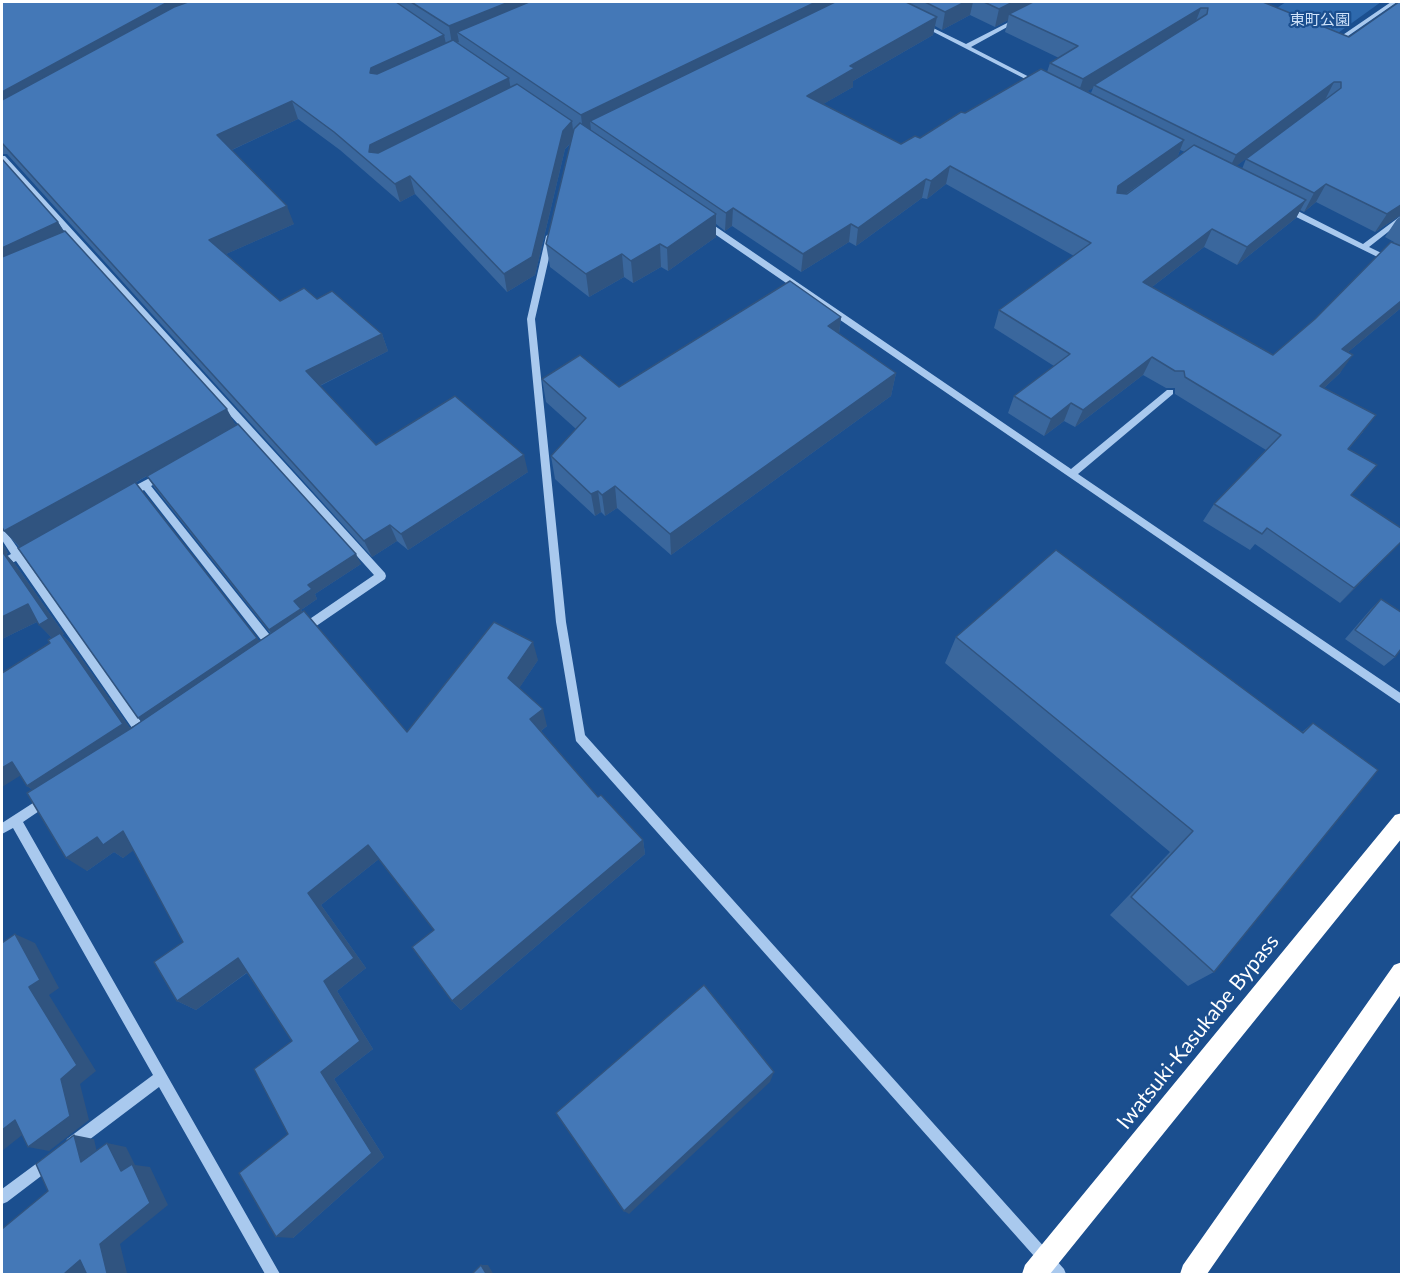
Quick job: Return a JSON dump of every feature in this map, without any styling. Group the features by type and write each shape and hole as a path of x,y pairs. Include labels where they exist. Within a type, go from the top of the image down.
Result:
{"highway":[{"name":"Iwatsuki-Kasukabe Bypass","path":"1046,1270 1401,822"},
{"path":"1192,1275 1401,973"}],"street":[{"path":"1332,44 1394,2"},
{"path":"966,47 1023,16"},
{"path":"916,22 1047,88"},
{"path":"2,158 78,242 241,431 381,576 279,645 145,485"},
{"path":"1280,206 1401,267"},
{"path":"1363,248 1401,217"},
{"path":"699,219 1401,700"},
{"path":"552,229 531,319 561,622 580,737 1046,1270"},
{"path":"69,247 78,242"},
{"path":"1071,474 1170,392"},
{"path":"115,501 175,468"},
{"path":"2,533 69,639 144,737"},
{"path":"2,564 47,539"},
{"path":"2,828 55,794"},
{"path":"15,820 273,1275"},
{"path":"2,1197 161,1077"}],"green space":[{"name":"東町公園","path":"1286,2 1381,2 1324,43 1263,17"}],"building":[{"path":"2,2 168,2 2,92"},
{"path":"188,2 396,2 444,35 371,68 370,73 377,74 453,40 509,78 370,145 369,152 378,153 517,84 572,121 563,131 532,257 504,274 410,176 395,184 334,132 292,101 217,135 287,206 209,240 280,301 304,288 317,299 332,291 382,334 306,371 376,445 455,396 524,455 401,534 390,525 364,541 2,143 2,100 174,7"},
{"path":"411,2 509,2 449,26"},
{"path":"529,2 816,2 581,115 457,32"},
{"path":"835,2 906,2 937,17 850,66 855,68 807,96 901,144 915,136 920,138 961,112 965,113 1041,69 1184,140 1118,186 1117,193 1127,194 1194,145 1306,200 1247,247 1212,229 1143,282 1273,355 1315,319 1391,242 1401,246 1401,301 1342,349 1353,355 1320,386 1376,415 1348,449 1377,465 1351,495 1401,528 1401,542 1354,588 1267,528 1262,534 1214,504 1281,435 1185,377 1184,371 1175,371 1152,357 1083,410 1071,403 1051,419 1014,396 1070,354 999,310 1091,243 950,166 931,181 926,179 858,228 851,224 803,254 733,208 726,213 590,121"},
{"path":"925,2 965,2 945,12"},
{"path":"984,2 1013,2 999,9"},
{"path":"1033,2 1263,2 1349,37 1401,2 1401,205 1387,214 1326,184 1314,193 1246,159 1341,88 1341,82 1334,82 1236,155 1094,85 1207,14 1208,8 1201,8 1083,79 1050,63 1078,46 1009,14"},
{"path":"580,123 716,214 667,248 660,244 631,261 622,254 586,274 546,244 574,129"},
{"path":"2,159 58,222 2,248"},
{"path":"65,231 227,409 4,531 2,527 2,257"},
{"path":"790,281 841,317 828,326 896,373 670,534 615,486 602,495 598,491 591,494 551,456 586,418 542,379 580,355 619,387"},
{"path":"238,424 356,554 308,585 312,589 294,601 301,609 269,630 147,476"},
{"path":"135,482 257,638 138,718 18,548"},
{"path":"1056,550 1303,733 1313,723 1378,770 1214,972 1131,897 1193,831 956,637"},
{"path":"2,551 49,619 39,625 28,604 2,617"},
{"path":"1381,599 1401,612 1401,649 1395,657 1355,630"},
{"path":"304,611 407,732 494,622 533,642 508,678 543,709 530,719 598,797 601,795 643,840 452,1001 412,947 434,930 368,845 308,893 354,958 324,981 360,1041 321,1072 372,1153 276,1237 239,1173 288,1134 254,1069 292,1041 238,958 177,1001 154,962 183,942 123,831 103,845 97,837 66,858 27,793 133,727"},
{"path":"60,633 123,724 27,786 12,762 2,768 2,673 50,643 48,640"},
{"path":"15,934 40,980 29,987 77,1065 61,1079 70,1116 28,1147 15,1120 2,1130 2,943"},
{"path":"704,985 774,1072 624,1211 556,1113"},
{"path":"74,1135 81,1162 107,1143 121,1171 132,1164 150,1203 100,1244 107,1273 104,1275 87,1275 80,1260 65,1275 2,1275 2,1229 48,1191 36,1164"},
{"path":"481,1265 487,1275 471,1275"}]}
